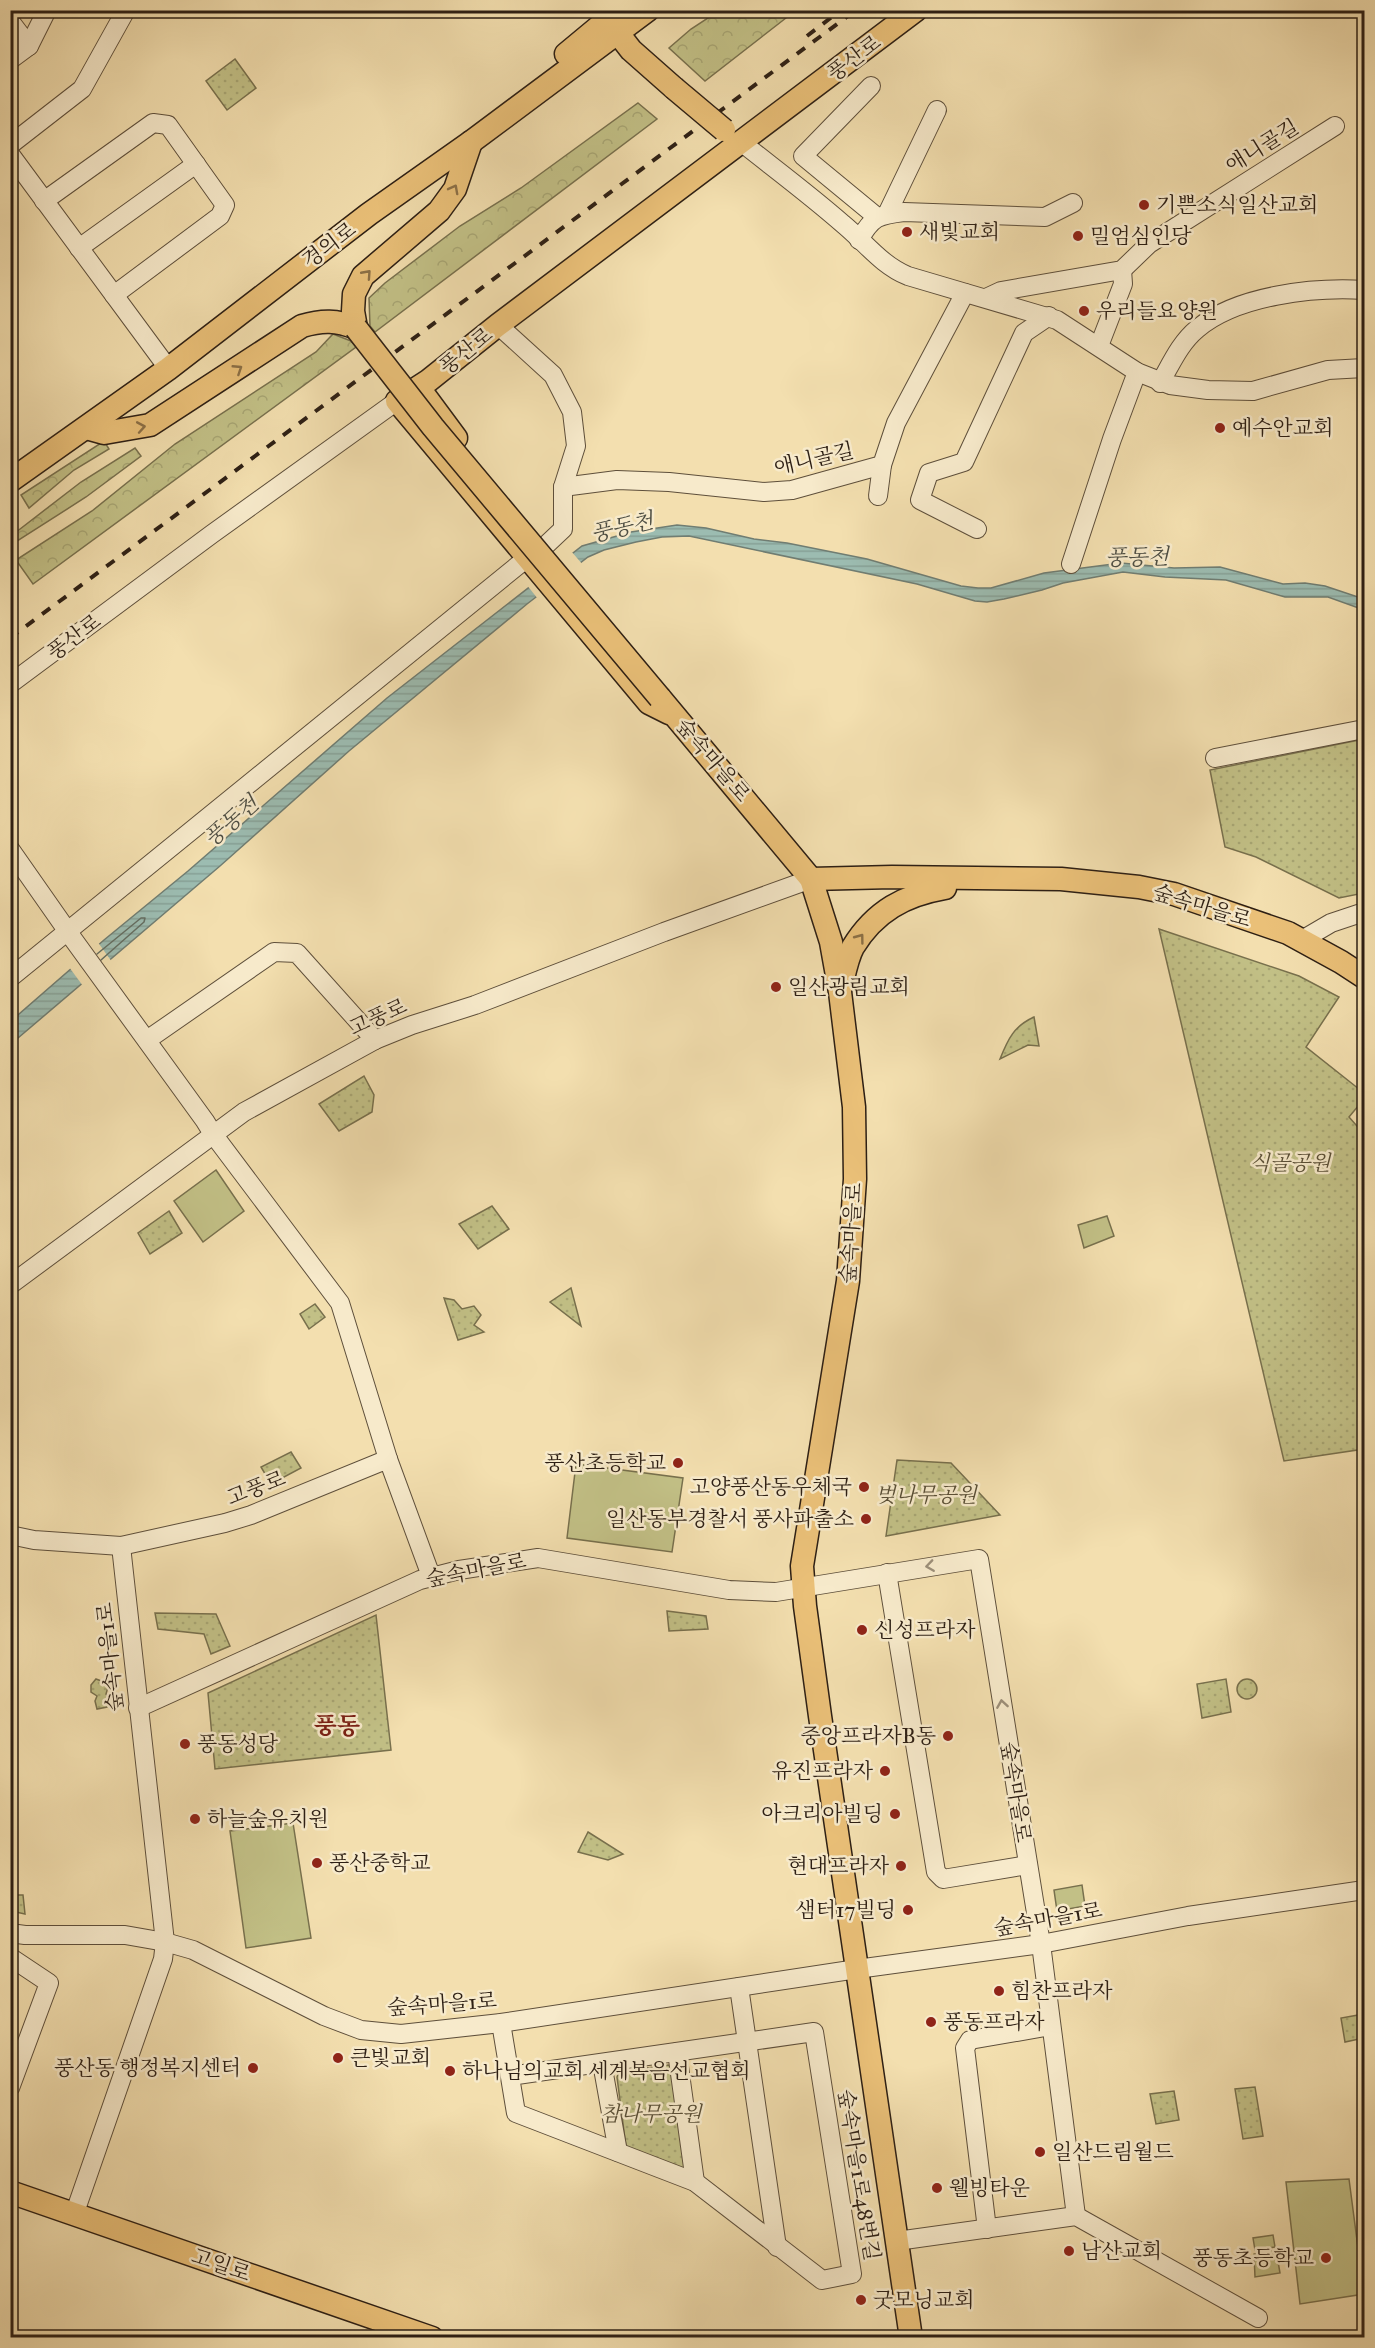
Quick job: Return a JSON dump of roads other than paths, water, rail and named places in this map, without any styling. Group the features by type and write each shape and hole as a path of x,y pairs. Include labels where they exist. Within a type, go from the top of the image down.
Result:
{"main road":[{"name":"경의로","path":"10,466 162,360 280,267 473,127 611,19 648,10"},
{"name":"풍산로","path":"397,401 419,388 732,136 916,10"},
{"name":"경의로","path":"10,481 168,369 369,214 471,142 611,19"},
{"path":"611,19 631,50 732,136"},
{"path":"356,328 353,311 354,294 363,276 439,211 455,189 471,142"},
{"path":"86,428 104,433 150,425 302,326 321,321 342,322 356,328"},
{"name":"숲속마을로","path":"356,328 433,427 811,879 831,942 840,992 854,1107 855,1179 848,1281 802,1566 910,2337"},
{"path":"419,388 539,556"},
{"path":"397,401 539,556 568,591 667,694 676,716"},
{"name":"숲속마을로","path":"811,879 827,877 1061,879 1139,887 1174,894 1288,933 1365,977"},
{"path":"840,992 852,948 879,915 919,892 998,878"},
{"name":"고일로","path":"10,2192 432,2337"}],"street":[{"path":"10,60 29,46 47,10"},
{"path":"10,145 82,89 126,10"},
{"path":"10,21 29,46"},
{"path":"871,86 803,156 882,216"},
{"path":"882,216 937,110"},
{"path":"44,201 153,123 168,125 225,205 220,216 114,295"},
{"name":"애니골길","path":"1122,270 1149,244 1335,126"},
{"path":"732,136 842,222 894,270 1048,316 1070,326 1137,372 1160,382 1208,390 1253,391 1328,370 1365,368"},
{"path":"10,154 162,360"},
{"path":"79,248 196,164"},
{"path":"859,240 868,224 882,216 904,212 1045,217 1073,203"},
{"path":"986,298 1001,291 1122,270 1123,284 1099,346"},
{"path":"1160,382 1180,348 1195,330 1224,311 1264,300 1321,289 1365,290"},
{"name":"애니골길","path":"563,487 617,480 669,482 764,492 792,490 882,465 896,423 965,292"},
{"path":"977,529 920,500 929,473 964,462 1024,333 1048,316"},
{"path":"10,978 72,938 539,556 562,529 563,487 576,446 572,412 553,375 498,325"},
{"path":"1071,564 1112,439 1137,372"},
{"name":"풍산로","path":"10,684 192,548 397,401"},
{"path":"878,496 882,465"},
{"path":"1215,758 1365,729"},
{"path":"10,849 213,1134 340,1303 388,1458 431,1576"},
{"name":"고풍로","path":"10,1285 244,1112 375,1040 412,1025 465,1009 811,879"},
{"path":"1302,940 1331,923 1365,912"},
{"path":"147,1040 274,952 297,953 375,1040"},
{"name":"고풍로","path":"10,1535 34,1540 121,1546 234,1520 388,1458"},
{"name":"숲속마을1로","path":"74,2215 163,1959 165,1942 121,1546"},
{"name":"숲속마을로","path":"138,1708 431,1576 538,1558 729,1590 776,1592 827,1582 979,1559 1028,1865 943,1879 936,1872 887,1573"},
{"path":"1028,1865 1041,1944 1076,2216"},
{"name":"숲속마을1로","path":"10,1933 125,1935 165,1942 193,1950 324,2016 361,2030 400,2034 501,2023 1041,1944 1188,1916 1365,1890"},
{"path":"10,1958 49,1983 10,2088"},
{"path":"739,1987 777,2247"},
{"name":"숲속마을1로48번길","path":"501,2023 516,2113 695,2182 822,2280 852,2274 814,2032 510,2076"},
{"path":"987,2229 965,2048 970,2040 1051,2026"},
{"path":"676,2052 695,2182"},
{"path":"602,2062 618,2152"},
{"path":"897,2241 1076,2216 1258,2318"}],"water":[{"path":"677,525 706,528 867,559 961,586 991,588 1044,573 1121,563 1174,568 1220,567 1283,584 1305,583 1325,586 1364,599 1364,610 1328,597 1285,597 1226,580 1123,572 1063,583 987,602 975,601 917,584 689,536 662,537 604,550 588,557 527,604 349,751 220,866 11,1044 11,1021 387,698 582,546 631,532"}],"railway":[{"path":"807,36 841,10"},
{"path":"10,638 856,10"}],"place":[{"name":"기쁜소식일산교회","path":"1144,205"},
{"name":"새빛교회","path":"907,232"},
{"name":"밀엄심인당","path":"1078,236"},
{"name":"우리들요양원","path":"1084,311"},
{"name":"예수안교회","path":"1220,428"},
{"name":"일산광림교회","path":"776,987"},
{"name":"풍산초등학교","path":"678,1463"},
{"name":"고양풍산동우체국","path":"864,1487"},
{"name":"일산동부경찰서 풍사파출소","path":"866,1519"},
{"name":"신성프라자","path":"862,1630"},
{"name":"중앙프라자B동","path":"948,1736"},
{"name":"풍동성당","path":"185,1744"},
{"name":"유진프라자","path":"885,1771"},
{"name":"아크리아빌딩","path":"895,1814"},
{"name":"하늘숲유치원","path":"195,1819"},
{"name":"풍산중학교","path":"317,1863"},
{"name":"현대프라자","path":"901,1866"},
{"name":"샘터17빌딩","path":"908,1910"},
{"name":"힘찬프라자","path":"999,1991"},
{"name":"풍동프라자","path":"931,2022"},
{"name":"큰빛교회","path":"338,2058"},
{"name":"풍산동 행정복지센터","path":"253,2068"},
{"name":"하나님의교회 세계복음선교협회","path":"450,2071"},
{"name":"일산드림월드","path":"1040,2152"},
{"name":"웰빙타운","path":"937,2188"},
{"name":"남산교회","path":"1069,2251"},
{"name":"풍동초등학교","path":"1326,2258"},
{"name":"굿모닝교회","path":"861,2300"}],"district":[{"name":"풍동","path":"337,1726"}],"water label":[{"name":"풍동천","path":"622,527"},
{"name":"풍동천","path":"1137,557"},
{"name":"풍동천","path":"231,821"}],"park label":[{"name":"식골공원","path":"1290,1163"},
{"name":"벚나무공원","path":"926,1495"},
{"name":"참나무공원","path":"651,2114"}]}
